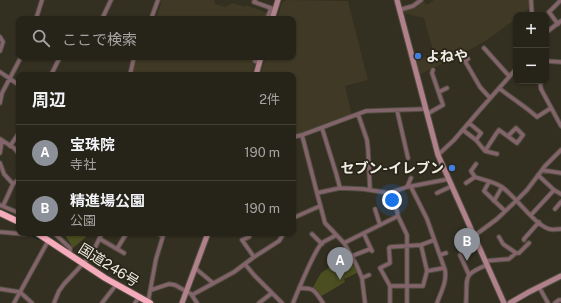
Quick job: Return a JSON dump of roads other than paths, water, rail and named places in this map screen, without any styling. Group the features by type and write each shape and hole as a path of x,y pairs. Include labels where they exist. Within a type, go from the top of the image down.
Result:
{"highway":[{"path":"0,213 16,221"},
{"name":"国道246号","path":"42,236 116,285 149,303"}],"street":[{"path":"37,16 42,0"},
{"path":"103,16 111,0"},
{"path":"152,16 158,0"},
{"path":"255,0 254,2 271,8 268,16"},
{"path":"397,0 438,155 504,303"},
{"path":"399,10 413,6 421,0"},
{"path":"531,0 532,12"},
{"path":"549,30 559,23 549,12 561,0"},
{"path":"273,16 278,1"},
{"path":"0,37 4,42 0,51"},
{"path":"484,50 509,76"},
{"path":"468,59 465,61 480,87 490,98"},
{"path":"0,103 2,93 19,60"},
{"path":"52,72 58,60"},
{"path":"131,72 133,60"},
{"path":"257,72 260,60"},
{"path":"549,61 561,62"},
{"path":"296,136 366,111 426,111 443,106 432,72 433,70"},
{"path":"0,72 16,83"},
{"path":"438,155 450,145 513,72"},
{"path":"540,84 541,90 561,126"},
{"path":"439,92 447,88"},
{"path":"498,88 527,108 537,117 551,108"},
{"path":"397,110 408,158"},
{"path":"358,114 367,140 370,190"},
{"path":"468,123 481,133 476,140"},
{"path":"322,128 340,188"},
{"path":"463,130 476,140 485,151 497,154"},
{"path":"485,151 499,130 508,136"},
{"path":"302,135 325,223 344,243 352,256 362,278 365,303"},
{"path":"10,146 16,137"},
{"path":"1,139 16,151"},
{"path":"0,153 1,139"},
{"path":"474,236 490,225 517,200 561,150"},
{"path":"0,163 4,174 14,184 2,206 16,212"},
{"path":"476,164 471,171 475,178 496,183 517,200 538,222 549,229 561,229"},
{"path":"542,170 561,173"},
{"path":"538,175 554,190 561,194"},
{"path":"411,178 409,187 427,219 446,276 437,303"},
{"path":"466,183 475,178"},
{"path":"317,193 340,188 389,193 409,187 448,180"},
{"path":"489,182 483,190 505,211"},
{"path":"437,193 452,186"},
{"path":"494,201 502,187"},
{"path":"531,215 554,190"},
{"path":"393,192 398,216 406,232 408,246 407,303"},
{"path":"554,209 561,202"},
{"path":"296,217 320,206"},
{"path":"375,209 380,225"},
{"path":"344,243 398,216"},
{"path":"524,240 538,222"},
{"path":"0,232 16,233"},
{"path":"312,234 322,244"},
{"path":"352,256 371,250 364,234"},
{"path":"294,303 299,288 318,248 336,235"},
{"path":"56,236 70,248 70,255"},
{"path":"54,303 64,284 92,254 101,236"},
{"path":"117,249 125,236"},
{"path":"149,303 156,259 164,236"},
{"path":"182,303 207,236"},
{"path":"250,236 241,239 254,257"},
{"path":"192,295 234,272 279,241 282,236"},
{"path":"499,237 503,244 516,253"},
{"path":"100,240 124,253"},
{"path":"390,303 390,286 380,268 390,263 389,248 421,246 434,240"},
{"path":"14,303 46,243"},
{"path":"466,303 467,280 469,275 486,263 509,259 516,253 519,253 529,243"},
{"path":"390,286 423,286 427,271 421,246"},
{"path":"318,248 322,252"},
{"path":"440,255 446,253"},
{"path":"460,254 469,275"},
{"path":"245,264 282,303"},
{"path":"195,268 213,283"},
{"path":"427,271 444,268"},
{"path":"362,278 369,275"},
{"path":"510,303 561,276"},
{"path":"151,290 169,284 175,285 192,295 197,303"},
{"path":"102,303 116,285"},
{"path":"539,287 548,303"},
{"path":"299,288 313,289 323,303"},
{"path":"0,290 20,292 32,303"},
{"path":"260,303 272,293"},
{"path":"135,303 138,297"},
{"path":"555,303 561,300"}],"waterway":[{"path":"33,236 40,240"}],"place":[{"name":"よねや","path":"418,56"},
{"name":"セブン-イレブン","path":"452,168"},
{"name":"精進場公園","path":"467,261"},
{"name":"宝珠院","path":"340,280"}]}
